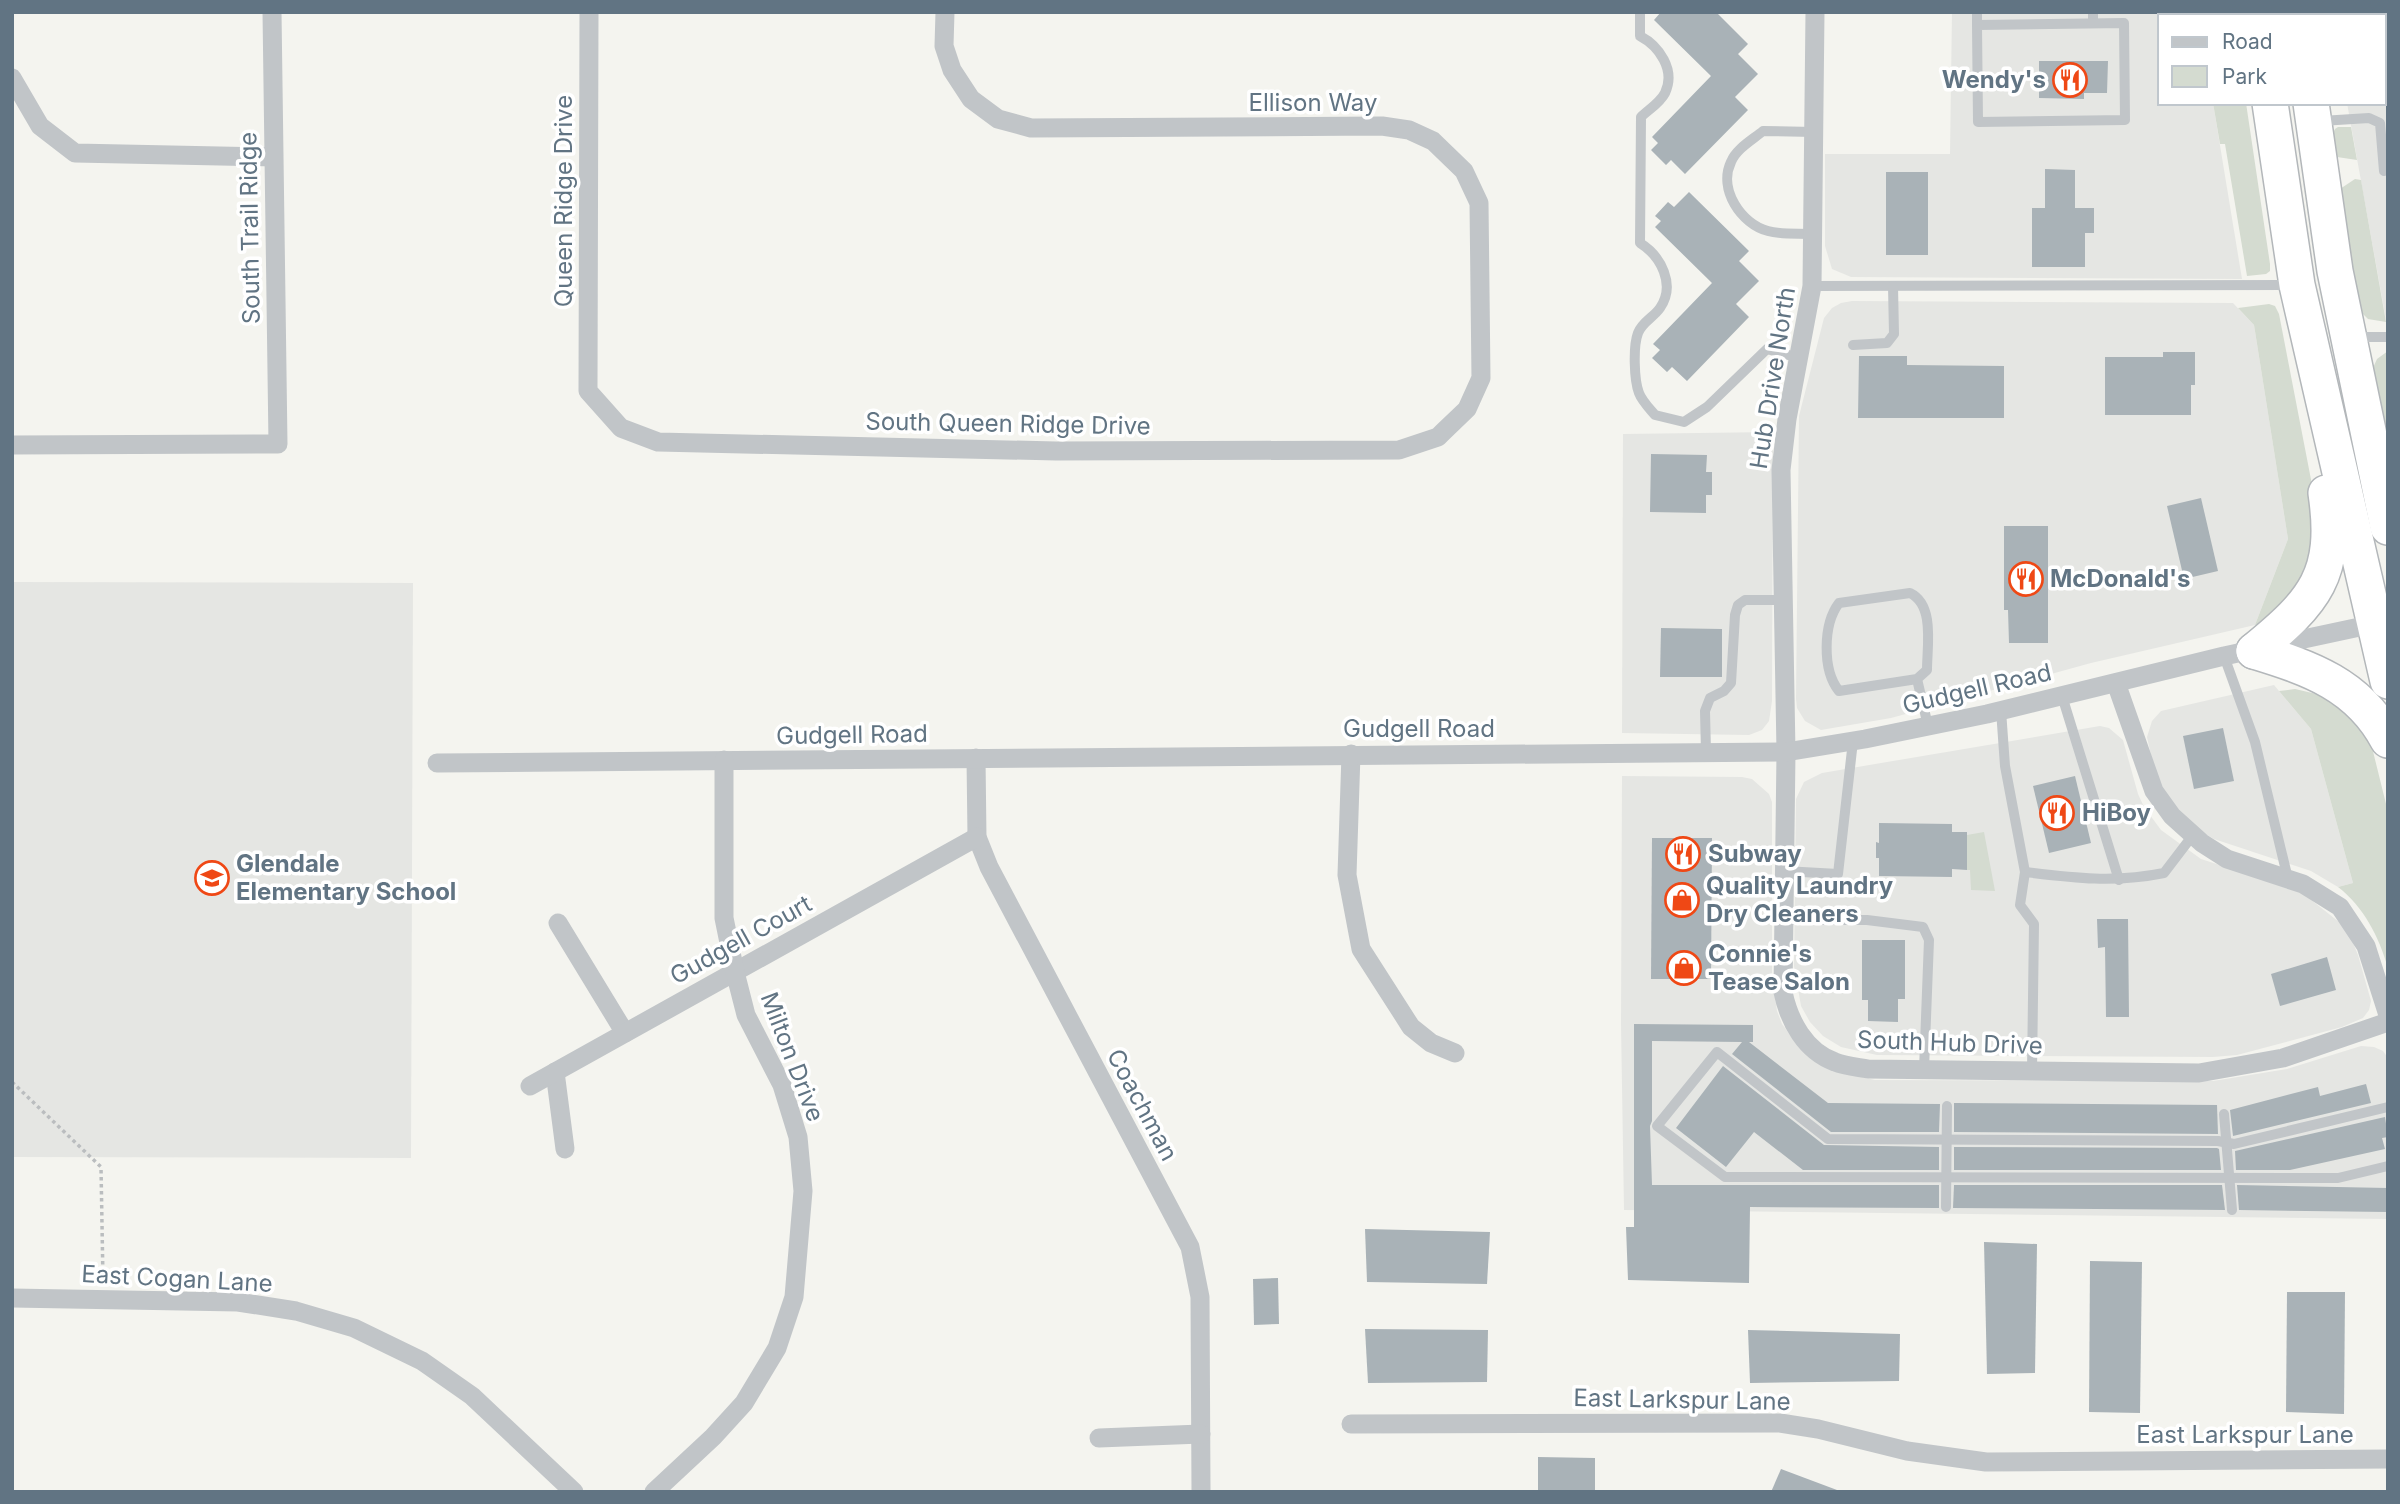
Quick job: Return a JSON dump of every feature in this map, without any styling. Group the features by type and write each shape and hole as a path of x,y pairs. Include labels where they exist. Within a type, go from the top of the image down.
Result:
{"highway":[{"path":"2270,105 2297,285 2317,375 2381,622 2388,681"},
{"path":"2312,112 2335,271 2388,527"},
{"path":"2239,653 2277,632 2310,596 2320,580 2328,558 2329,519 2318,434 2317,375"},
{"path":"2239,653 2293,663 2344,688 2361,703 2388,740"}],"street":[{"name":"South Trail Ridge","path":"12,445 278,444 272,12"},
{"name":"Queen Ridge Drive","path":"588,391 589,12"},
{"name":"Ellison Way","path":"945,12 944,46 952,71 971,99 998,119 1031,128 1382,126 1409,130 1433,141 1464,171 1479,203 1480,378 1467,409 1443,432"},
{"name":"Hub Drive North","path":"1786,751 1781,470 1787,419 1812,286 1815,12"},
{"path":"12,78 40,126 75,153 273,156"},
{"name":"South Queen Ridge Drive","path":"588,391 621,428 658,442 1056,451 1399,450 1438,437 1443,432"},
{"name":"Gudgell Road","path":"437,763 1786,751 1928,726 2381,622"},
{"path":"2116,683 2154,791 2172,816 2227,859 2303,884 2340,907 2366,946 2388,1015"},
{"name":"South Hub Drive","path":"1786,751 1783,992 1787,1011 1799,1034 1811,1047 1834,1062 1868,1069 2199,1073 2283,1058 2388,1022"},
{"path":"1351,754 1347,875 1361,949 1411,1027 1431,1043 1455,1053"},
{"name":"Coachman","path":"976,758 976,837 989,867 1190,1247 1200,1297 1201,1492"},
{"name":"Milton Drive","path":"654,1492 744,1404 778,1348 794,1297 803,1191 798,1137 782,1085 746,1015 724,918 724,760"},
{"name":"Gudgell Court","path":"530,1086 976,837"},
{"path":"558,923 625,1033"},
{"path":"555,1072 565,1149"},
{"name":"East Cogan Lane","path":"12,1298 238,1302 296,1311 354,1328 422,1361 472,1396 574,1492"},
{"name":"East Larkspur Lane","path":"1351,1424 1780,1423 1818,1429 1908,1451 1986,1462 2388,1459"},
{"path":"1099,1438 1201,1434"}],"lane":[{"path":"1640,12 1640,36 1657,48 1665,62 1668,78 1665,93 1641,117 1640,243 1664,269 1667,284 1660,309 1638,332 1636,373 1639,394 1655,415 1685,422 1707,407 1767,349 1799,358"},
{"path":"1977,12 1977,25 1978,122 2125,120 2124,23 2093,18 1977,25"},
{"path":"2312,112 2369,118 2380,123 2384,171"},
{"path":"1813,234 1768,231 1752,223 1736,208 1728,191 1730,163 1738,151 1763,131 1814,132"},
{"path":"1812,286 2297,285"},
{"path":"1853,345 1891,341 1894,334 1893,286"},
{"path":"2349,337 2388,337"},
{"path":"1910,593 1919,597 1926,609 1927,670 1917,679 1839,691 1831,681 1827,664 1828,631 1833,610 1839,603 1910,593"},
{"path":"1706,752 1705,711 1710,698 1724,691 1731,683 1738,605 1745,600 1783,600"},
{"path":"2239,653 2255,742 2288,879"},
{"path":"1917,679 1928,726"},
{"path":"2062,696 2119,880"},
{"path":"2001,710 2005,766 2025,873 2020,905 2034,925 2032,1071"},
{"path":"1784,871 1838,874 1853,741"},
{"path":"2025,873 2119,880 2164,873 2193,835"},
{"path":"1784,920 1867,920 1923,927 1929,940 1924,1070"},
{"path":"2388,1107 2234,1144 1828,1139 1717,1052 1657,1126 1725,1177 2338,1178 2388,1166"},
{"path":"1946,1208 1947,1106"},
{"path":"2224,1114 2232,1210"}],"path":[{"path":"12,1082 102,1167 103,1283"}],"shaded area":[{"path":"1952,12 2167,12 2169,14 2158,14 2158,105 2213,105 2242,279 1851,277 1832,269 1825,246 1825,154 1950,154"},
{"path":"2388,12 2388,331 2347,105 2386,105 2386,14 2378,14"},
{"path":"1852,301 2233,303 2254,325 2288,539 2255,625 2091,663 1891,718 1821,730 1805,721 1797,708 1796,699 1799,416 1824,318 1832,308"},
{"path":"1773,432 1772,701 1769,721 1762,730 1749,735 1622,733 1623,434"},
{"name":"Glendale Elementary School","path":"12,582 413,583 411,1158 12,1157"},
{"path":"2274,685 2311,729 2353,883 2338,887 2311,871 2214,839 2182,817 2157,782 2147,737 2152,721 2161,711"},
{"path":"2100,726 2109,728 2123,740 2138,794 2161,830 2201,859 2300,891 2339,922 2351,938 2358,955 2371,1001 2363,1018 2342,1027 2237,1055 2213,1057 1877,1055 1841,1047 1823,1036 1810,1022 1801,1006 1794,966 1796,799 1804,782 1822,773"},
{"path":"1622,776 1742,777 1752,779 1769,794 1772,802 1772,977 1777,1011 1782,1024 1797,1044 1835,1071 1875,1080 2213,1081 2287,1069 2361,1046 2374,1047 2383,1051 2388,1058 2388,1219 1624,1210 1621,1024"}],"green space":[{"path":"2167,12 2232,14 2169,14"},
{"path":"2213,105 2246,105 2270,264 2270,271 2266,274 2247,276 2225,144 2220,144"},
{"path":"2338,127 2351,127 2357,160 2337,157 2332,135"},
{"path":"2355,179 2361,180 2386,322 2368,319 2359,310 2340,189"},
{"path":"2269,304 2275,306 2279,314 2320,526 2319,558 2272,620 2255,625 2288,539 2254,325 2238,308"},
{"path":"2388,351 2388,458 2372,370 2377,359"},
{"path":"2295,689 2325,696 2366,723 2388,812 2388,968 2380,945 2363,913 2338,887 2353,883 2311,729 2279,691"},
{"path":"1984,832 1995,891 1971,890 1970,870 1967,870 1967,835"}],"building":[{"path":"1661,12 1716,12 1748,44 1738,54 1758,74 1735,97 1748,110 1685,174 1671,160 1666,165 1651,150 1658,143 1652,137 1711,76 1654,20"},
{"path":"2039,61 2108,61 2107,93 2084,93 2084,99 2039,98"},
{"path":"2045,169 2075,170 2075,208 2094,208 2094,233 2085,233 2085,267 2032,267 2032,208 2045,208"},
{"path":"1886,172 1928,172 1928,255 1886,255"},
{"path":"1689,192 1749,251 1739,261 1759,281 1736,304 1749,317 1687,381 1672,367 1667,372 1652,358 1660,350 1653,344 1712,283 1655,227 1661,221 1655,216 1668,202 1674,207"},
{"path":"2163,352 2195,352 2191,415 2105,415 2105,357 2163,357"},
{"path":"1859,356 1907,356 1907,365 2004,366 2004,418 1858,418"},
{"path":"1651,454 1707,455 1706,472 1712,472 1712,495 1706,495 1706,513 1650,512"},
{"path":"2201,498 2218,571 2184,579 2167,506"},
{"path":"2004,526 2048,526 2048,643 2009,643 2008,610 2004,610"},
{"path":"1661,628 1722,629 1722,677 1660,677"},
{"path":"2223,728 2234,781 2194,789 2183,736"},
{"path":"2075,776 2091,843 2049,853 2033,786"},
{"path":"1879,823 1952,824 1952,832 1967,832 1967,870 1952,869 1952,877 1879,876 1876,842 1879,843"},
{"path":"1652,838 1712,838 1711,979 1651,979"},
{"path":"2097,919 2128,919 2129,1017 2106,1017 2105,947 2098,948"},
{"path":"1862,940 1905,940 1905,999 1898,999 1898,1022 1868,1021 1868,1000 1862,1000"},
{"path":"2327,957 2336,990 2280,1006 2271,974"},
{"path":"1634,1024 1753,1025 1753,1042 1749,1042 1828,1103 1940,1104 1939,1132 1831,1132 1732,1054 1742,1042 1652,1041 1652,1185 1939,1185 1939,1208 1750,1207 1749,1283 1628,1280 1626,1227 1634,1227"},
{"path":"1723,1066 1824,1145 1939,1147 1939,1170 1803,1170 1754,1132 1726,1167 1676,1128"},
{"path":"2366,1084 2371,1103 2233,1136 2230,1110 2318,1087 2320,1096"},
{"path":"1954,1103 2217,1105 2218,1134 1954,1132"},
{"path":"2385,1117 2388,1137 2382,1138 2385,1149 2290,1170 2236,1170 2235,1151"},
{"path":"1954,1147 2217,1148 2221,1170 1954,1170"},
{"path":"1954,1185 2222,1185 2225,1210 1953,1208"},
{"path":"2237,1185 2388,1188 2388,1212 2239,1210"},
{"path":"1365,1229 1490,1232 1487,1284 1367,1282"},
{"path":"1984,1242 2037,1244 2035,1373 1987,1374"},
{"path":"2090,1261 2142,1262 2140,1413 2089,1412"},
{"path":"1278,1278 1279,1324 1254,1325 1253,1279"},
{"path":"2287,1292 2345,1292 2344,1414 2286,1412"},
{"path":"1365,1329 1488,1330 1487,1382 1368,1383"},
{"path":"1748,1330 1900,1334 1899,1381 1750,1383"},
{"path":"1538,1457 1595,1458 1595,1492 1538,1492"},
{"path":"1781,1469 1837,1490 1771,1492"}],"place":[{"name":"Wendy's","path":"2070,80"},
{"name":"McDonald's","path":"2026,579"},
{"name":"HiBoy","path":"2057,813"},
{"name":"Subway","path":"1683,854"},
{"name":"Glendale Elementary School","path":"212,878"},
{"name":"Quality Laundry Dry Cleaners","path":"1682,900"},
{"name":"Connie's Tease Salon","path":"1684,968"}]}
